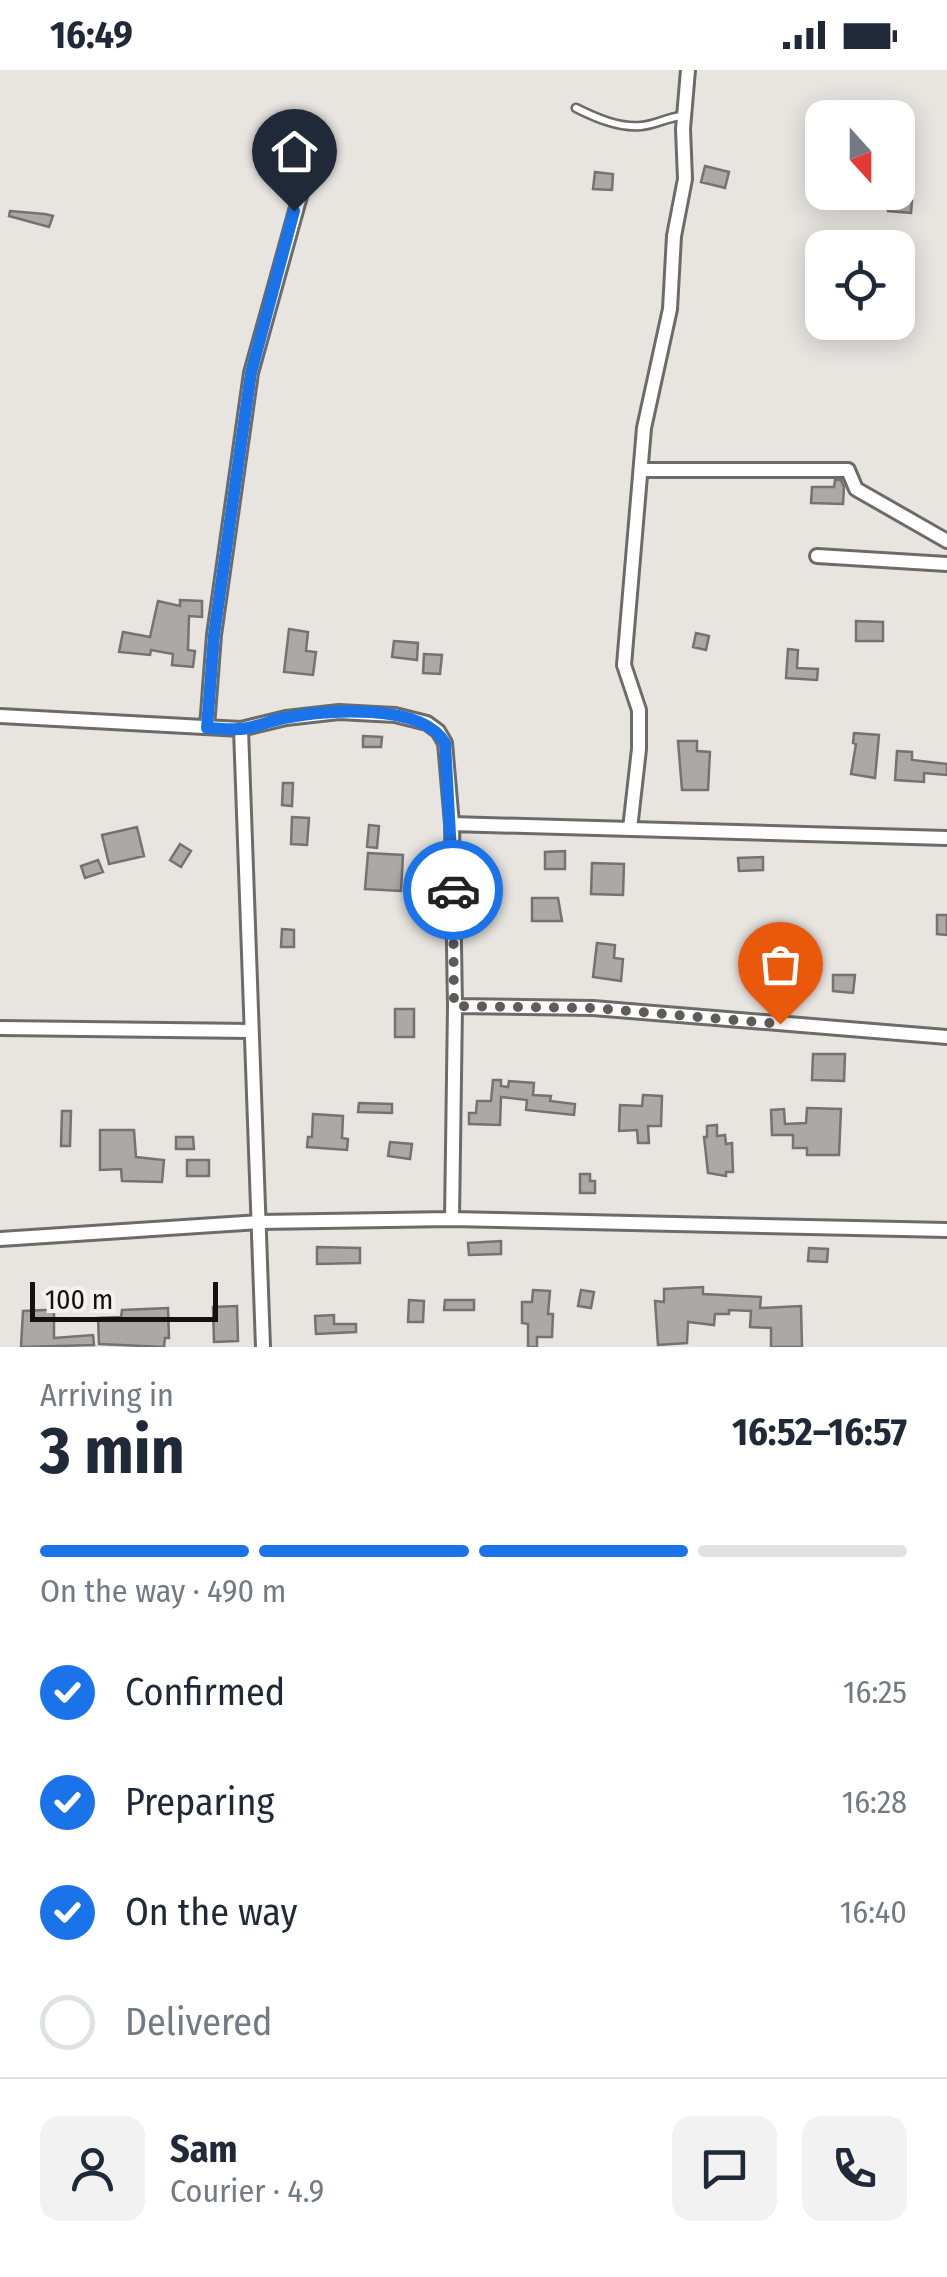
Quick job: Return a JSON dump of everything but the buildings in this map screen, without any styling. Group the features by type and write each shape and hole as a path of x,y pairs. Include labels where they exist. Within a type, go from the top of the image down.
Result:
{"street":[{"path":"630,828 639,710 624,665 644,428 670,309 674,236 685,179 688,70"},
{"path":"207,728 214,635 251,373 312,153"},
{"path":"642,470 848,470 856,489 947,541"},
{"path":"817,556 947,564"},
{"path":"0,716 242,730 286,718 340,712 395,715 427,723 438,731 445,743 452,824 452,1218"},
{"path":"242,730 264,1347"},
{"path":"452,824 947,838"},
{"path":"454,1006 594,1008 947,1037"},
{"path":"0,1028 251,1031"},
{"path":"0,1240 259,1222 452,1218 947,1230"}],"lane":[{"path":"576,108 621,125 644,126 684,116"}],"way so far":[{"path":"453,890 454,1006 594,1008 780,1024"}],"route":[{"path":"294,211 251,373 214,635 207,728 242,730 286,718 340,712 395,715 427,723 445,743 453,890"}]}
